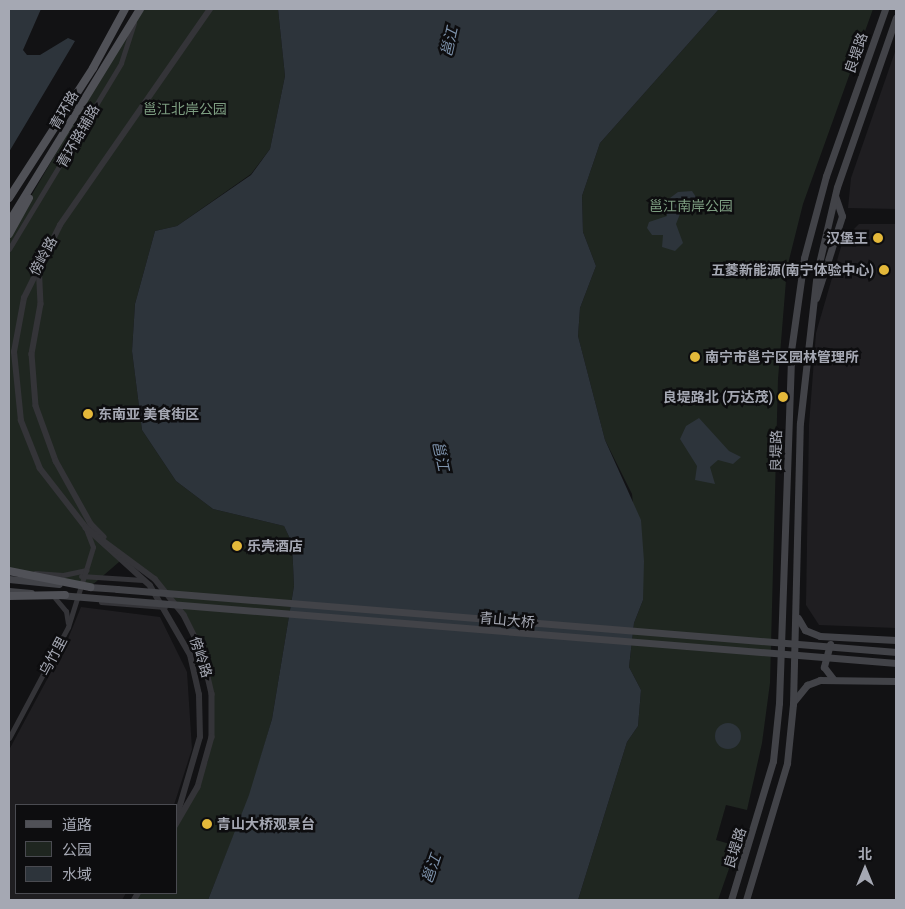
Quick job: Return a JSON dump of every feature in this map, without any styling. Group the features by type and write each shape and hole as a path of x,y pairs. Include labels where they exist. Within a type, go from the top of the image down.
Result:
{"main road":[{"name":"青环路","path":"9,198 93,68 125,9"},
{"name":"青环路","path":"9,222 140,9"},
{"name":"良堤路","path":"731,900 773,761 786,572 791,351 804,258 826,176 885,9"},
{"name":"良堤路","path":"746,900 786,763 793,704 797,616 800,423 812,307 835,196 896,18"},
{"path":"9,234 36,180"},
{"path":"812,307 831,260 842,216 835,196"},
{"path":"9,571 90,587"},
{"path":"786,572 798,572"},
{"name":"青山大桥","path":"9,579 896,652"},
{"path":"9,593 65,595"},
{"name":"青山大桥","path":"65,595 896,663"},
{"path":"797,616 809,633 839,639 896,640"},
{"path":"833,679 824,666 824,657 826,648 839,639"},
{"path":"793,704 807,685 833,679 896,681"}],"street":[{"name":"傍岭路","path":"178,813 197,759 201,716 190,655 165,607 143,580 86,528 40,469 16,402 18,324 41,258 210,9"},
{"name":"青环路辅路","path":"9,249 121,64 136,18"},
{"path":"41,258 40,304 32,354 40,422 91,524 126,556"},
{"name":"傍岭路","path":"86,528 155,579 184,615 208,671 213,716 208,761 178,820"},
{"name":"乌竹里","path":"9,738 68,627 93,547 86,528"},
{"path":"63,575 86,570"},
{"path":"9,571 143,580"},
{"path":"9,593 165,607"},
{"path":"55,598 66,611 68,627"}],"shaded area":[{"path":"896,49 896,209 848,208 851,178"},
{"path":"859,224 896,224 896,628 819,625 806,605 809,425 816,333 843,240"},
{"path":"81,607 160,617 187,672 192,749 174,804 15,804 15,894 125,894 122,900 9,900 9,750 65,646"}],"green space":[{"name":"邕江北岸公园","path":"140,9 278,9 285,76 270,149 251,174 177,226 155,231 135,304 132,351 142,430 176,481 213,509 284,526 292,543 294,586 272,719 250,795 208,900 134,900 137,894 178,894 178,821 208,761 212,694 193,630 155,579 126,556 90,587 9,571 9,234"},
{"name":"邕江南岸公园","path":"719,9 873,9 803,204 787,268 778,379 770,683 762,743 747,810 726,805 716,840 737,846 718,900 578,900 627,742 638,726 641,690 629,667 634,623 643,600 632,494 605,440 578,336 580,308 596,266 583,232 582,196 600,143"}],"water":[{"path":"9,9 41,9 23,50 27,55 40,55 68,38 75,41 9,152"},
{"name":"邕江","path":"278,9 719,9 600,143 582,196 583,232 596,266 580,308 578,336 605,440 641,520 644,561 643,600 634,623 629,667 641,690 638,726 627,742 578,900 208,900 249,795 272,719 294,586 292,543 284,526 213,509 176,481 142,430 132,351 135,304 155,231 177,226 251,175 270,149 285,76"},
{"path":"692,191 698,200 694,210 680,214 676,224 683,243 675,251 662,247 663,235 652,235 647,228 649,222 667,216 666,201 678,192"},
{"path":"699,418 729,451 741,457 733,464 718,460 710,467 715,484 695,480 697,466 680,439 686,426"},
{"path":"728,723 737,727 741,736 737,745 728,749 719,745 715,736 719,727"}],"place":[{"name":"汉堡王","path":"878,238"},
{"name":"五菱新能源(南宁体验中心)","path":"884,270"},
{"name":"南宁市邕宁区园林管理所","path":"695,357"},
{"name":"良堤路北 (万达茂)","path":"783,397"},
{"name":"东南亚 美食街区","path":"88,414"},
{"name":"乐壳酒店","path":"237,546"},
{"name":"青山大桥观景台","path":"207,824"}]}
